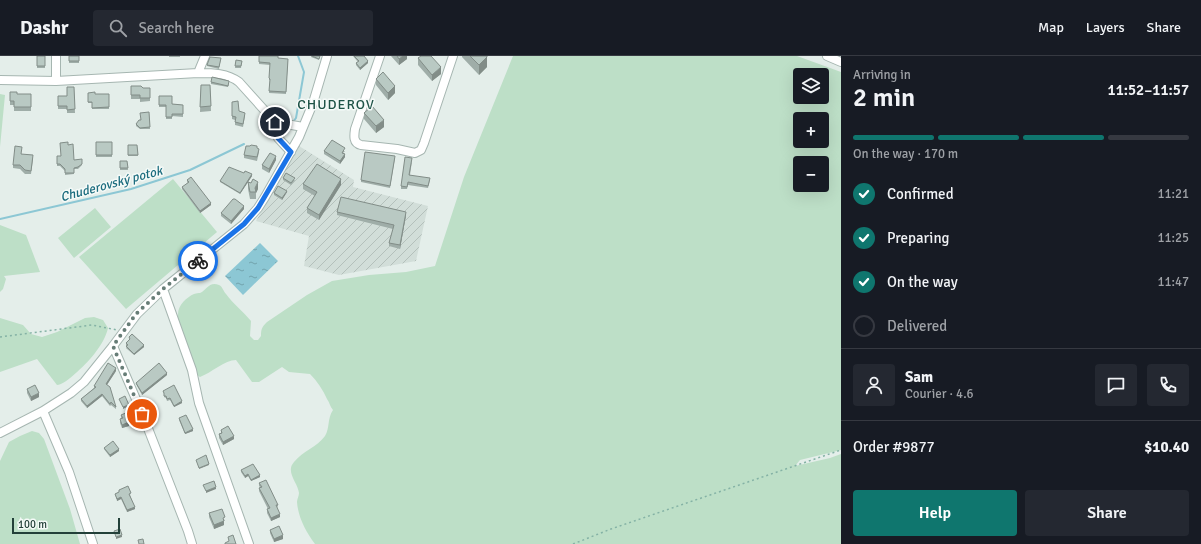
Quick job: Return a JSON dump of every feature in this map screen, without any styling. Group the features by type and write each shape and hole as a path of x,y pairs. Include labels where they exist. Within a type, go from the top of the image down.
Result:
{"street":[{"path":"56,56 56,81"},
{"path":"198,73 205,56"},
{"path":"0,433 43,411 71,393 84,382 136,314 163,289 244,224 258,208 291,152 300,126 313,104 327,56"},
{"path":"380,56 355,129 355,141 361,145 397,149 415,153 421,150 424,143 454,56"},
{"path":"827,56 841,62"},
{"path":"0,80 56,81 198,73 217,74 232,77 239,82 291,152"},
{"path":"276,130 286,124 300,126"},
{"path":"163,289 192,370 199,403 249,544"},
{"path":"113,346 145,421 192,544"},
{"path":"43,411 68,472 93,544"}],"path":[{"path":"0,337 92,325 124,331"},
{"path":"573,544 611,529 841,450"}],"shaded area":[{"path":"299,146 354,180 353,187 428,206 416,261 339,275 304,266 309,236 256,221"}],"green space":[{"path":"513,56 797,56 841,72 841,450 800,460 795,466 841,454 841,544 315,544 299,513 297,502 299,493 291,474 291,470 294,462 322,440 327,433 333,410 324,392 310,374 289,372 282,367 259,382 252,382 236,360 227,362 200,377 194,373 181,336 178,311 183,302 191,295 202,292 210,285 219,285 251,321 250,336 254,340 258,340 261,336 262,328 267,322 307,295 332,281 369,275 406,272 435,266 464,177"},
{"path":"0,94 5,95 0,147"},
{"path":"173,179 217,232 126,309 79,257"},
{"path":"95,208 111,227 74,258 58,238"},
{"path":"0,225 26,235 40,272 4,276 6,279 3,289 0,292"},
{"path":"94,317 103,320 108,328 105,338 92,357 77,372 61,384 57,385 37,359 0,372 0,318 23,325 31,334 42,337 57,332 85,318"},
{"path":"32,431 39,433 44,439 70,509 80,544 0,544 0,461 9,442"}],"water":[{"path":"260,243 278,261 243,295 225,276"}],"building":[{"path":"37,56 45,56 45,66 37,66"},
{"path":"69,56 79,56 79,61 69,61"},
{"path":"259,56 278,56 278,58 288,59 286,92 269,91 270,63 259,62"},
{"path":"312,56 320,56 319,59"},
{"path":"354,56 364,56 368,61 360,68 356,63 359,61"},
{"path":"421,56 431,56 441,67 432,75 418,58"},
{"path":"470,56 487,56 487,57 479,65"},
{"path":"210,57 221,58 219,67 207,65"},
{"path":"236,60 242,61 241,66 235,66"},
{"path":"383,72 395,86 388,93 376,79"},
{"path":"212,77 229,81 228,86 211,82"},
{"path":"201,85 210,85 211,106 200,107"},
{"path":"131,86 150,88 150,98 140,98 140,95 131,95"},
{"path":"67,87 74,87 75,109 67,110 67,106 58,106 58,96 67,96"},
{"path":"10,92 17,92 17,94 31,94 31,107 14,107 14,101 10,101"},
{"path":"95,92 95,94 109,94 109,107 92,108 92,102 88,102 88,93"},
{"path":"159,96 172,96 172,104 183,105 183,114 172,114 172,117 166,117 166,105 159,105"},
{"path":"238,101 239,111 245,113 243,124 235,122 236,117 232,116 232,102"},
{"path":"372,106 384,120 376,126 364,113"},
{"path":"149,112 150,127 140,128 136,124 139,120 141,120 140,113"},
{"path":"332,140 345,148 342,153 345,154 340,161 324,151"},
{"path":"68,142 68,145 73,144 74,160 82,159 82,164 74,168 74,173 65,173 65,169 60,164 57,164 57,156 61,156 60,143"},
{"path":"96,142 112,142 112,155 96,155"},
{"path":"128,145 137,145 138,155 128,155"},
{"path":"15,146 22,147 21,154 33,155 31,171 25,170 20,165 13,165"},
{"path":"246,146 257,146 259,149 257,157 244,155"},
{"path":"365,152 395,156 390,186 361,180"},
{"path":"270,153 276,156 269,169 262,165"},
{"path":"405,157 412,158 409,175 430,178 428,186 408,182 407,187 401,186"},
{"path":"120,161 127,161 128,168 120,168"},
{"path":"317,164 341,179 319,215 307,208 317,192 303,184"},
{"path":"229,167 244,173 245,171 252,174 240,193 220,181"},
{"path":"286,173 295,178 291,183 283,178"},
{"path":"191,177 211,203 200,211 182,187 189,182 187,180"},
{"path":"253,179 258,182 255,188 256,192 250,192 248,182 251,183"},
{"path":"278,186 287,191 282,198 274,193"},
{"path":"341,197 406,212 400,245 389,243 394,225 337,212"},
{"path":"233,199 244,206 231,221 221,213"},
{"path":"132,334 144,345 134,354 126,346 128,345 126,343 130,339 129,337"},
{"path":"108,363 116,368 106,384 110,387 116,407 111,402 110,404 102,394 87,406 81,399 96,387 94,386"},
{"path":"159,363 167,373 142,393 136,383"},
{"path":"35,385 39,393 31,397 27,389"},
{"path":"174,385 182,401 174,406 170,398 167,399 166,396 164,396 163,391"},
{"path":"125,396 129,405 123,407 119,399"},
{"path":"128,412 132,413 132,419 128,420 129,422 122,425 120,419 123,418 121,415"},
{"path":"186,415 193,429 185,433 179,418"},
{"path":"228,426 234,436 223,442 219,434 222,433 221,430"},
{"path":"113,441 119,449 110,455 104,448"},
{"path":"206,455 209,464 199,468 196,460"},
{"path":"253,464 260,475 251,480 248,474 245,476 241,470"},
{"path":"266,480 278,505 276,505 280,514 271,518 267,509 270,508 259,488 262,487 259,483"},
{"path":"214,481 216,487 206,491 203,485"},
{"path":"128,486 131,493 129,494 135,507 127,510 121,497 117,499 115,494 119,492 119,490"},
{"path":"222,509 225,517 223,518 224,521 214,525 209,513"},
{"path":"279,526 283,535 274,539 270,530"},
{"path":"120,529 122,535 116,537 114,531"},
{"path":"233,535 236,544 225,544 229,541 228,537"},
{"path":"143,539 144,544 139,544 138,540"}],"waterway":[{"name":"Chuderovský potok","path":"293,122 296,118 304,72 298,56"},
{"name":"Chuderovský potok","path":"0,219 131,189 190,170 244,144"}],"way so far":[{"path":"142,414 113,346 136,314 163,289 198,261"}],"district":[{"name":"CHUDEROV","path":"336,104"}],"route":[{"path":"198,261 244,224 258,208 291,152 278,138 275,122"}]}
